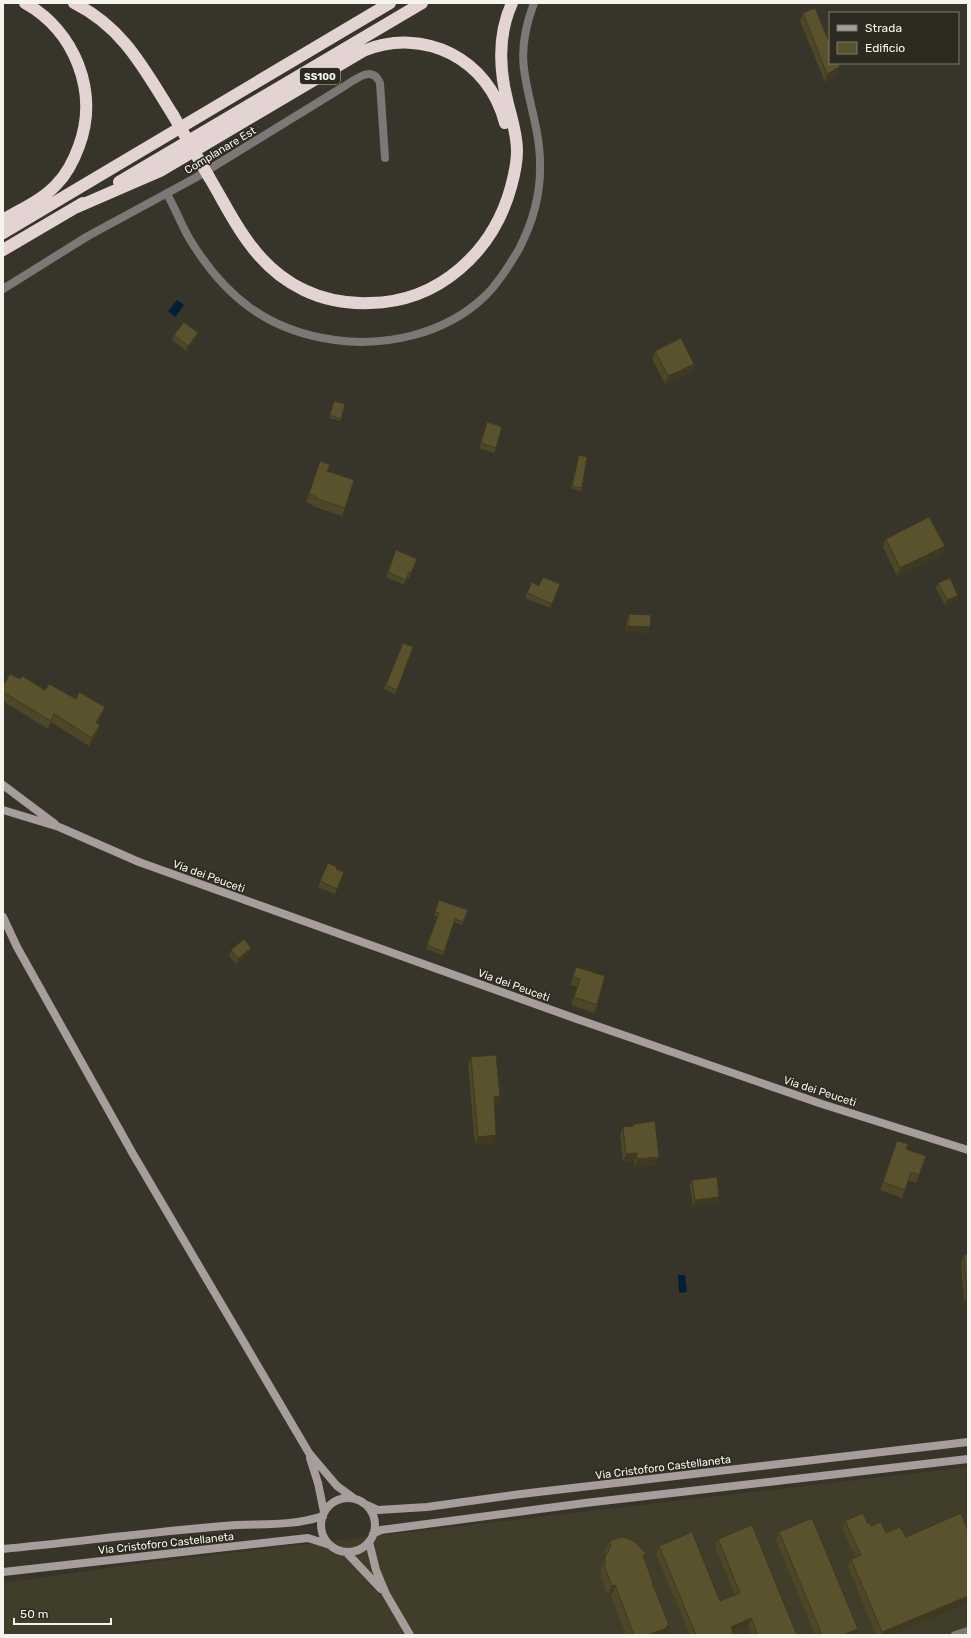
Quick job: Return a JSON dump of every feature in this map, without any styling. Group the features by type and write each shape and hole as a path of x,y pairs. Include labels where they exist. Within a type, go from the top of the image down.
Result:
{"highway":[{"path":"3,220 47,193 65,174 82,139 87,114 84,79 74,54 54,25 38,11 25,3"},
{"name":"SS100","path":"74,3 105,22 126,43 173,114 245,237 259,256 276,271 312,295 325,299 360,304 378,303 405,298 430,289 453,275 467,263 482,247 497,224 507,200 517,152 516,140 501,74 503,37 508,11 512,3"},
{"name":"SS100","path":"3,233 390,3"},
{"name":"SS100","path":"3,250 422,3"},
{"name":"SS100","path":"77,207 160,171 363,51 375,46 394,42 414,43 441,49 467,64 487,83 504,116 515,166"}],"main road":[{"name":"Via dei Peuceti","path":"3,785 59,827"},
{"name":"Via dei Peuceti","path":"3,810 59,827 139,862 290,917 822,1104 968,1150"},
{"path":"3,917 17,947 137,1160 308,1453 337,1486 369,1509 373,1517 374,1526 371,1538 376,1570 386,1594 410,1635"},
{"path":"3,927 17,947"},
{"name":"Via Cristoforo Castellaneta","path":"359,1501 378,1510 427,1507 521,1494 968,1442"},
{"path":"308,1453 318,1483 324,1514 321,1529 324,1538 337,1550 346,1552 355,1551 362,1548 381,1530 585,1503 968,1459"},
{"path":"324,1514 330,1505 338,1500 347,1498 359,1501"},
{"name":"Via Cristoforo Castellaneta","path":"3,1549 225,1526 266,1525 307,1521 324,1514"},
{"name":"Via Cristoforo Castellaneta","path":"3,1572 308,1538 330,1545"},
{"path":"346,1552 386,1594"}],"street":[{"path":"167,194 189,238 208,266 231,292 251,310 276,324 302,334 356,342 381,341 401,338 437,327 452,320 484,297 501,277 512,262 524,238 534,210 540,177 540,143 526,80 523,55 526,25 534,3"},
{"name":"Complanare Est","path":"3,289 88,236 167,194 363,75 369,73 374,74 377,77 380,84 385,158"},
{"path":"955,1635 968,1631"}],"shaded area":[{"path":"968,1467 968,1635 3,1635 3,1583 136,1564"}],"water":[{"path":"177,300 184,305 175,317 168,311"},
{"path":"678,1275 685,1275 687,1292 679,1293"}],"building":[{"path":"815,8 829,42 829,64 838,64 840,67 827,74 803,13"},
{"path":"184,322 198,333 188,346 174,335"},
{"path":"681,338 694,364 668,376 655,351"},
{"path":"334,401 345,404 341,419 330,415"},
{"path":"487,422 502,427 496,448 481,443"},
{"path":"579,455 587,457 582,488 572,486"},
{"path":"320,461 330,465 327,471 354,480 345,508 315,498 316,497 309,494"},
{"path":"929,517 945,546 900,568 886,539"},
{"path":"396,550 417,559 406,580 388,572"},
{"path":"543,577 560,584 552,604 527,593 532,582 539,586"},
{"path":"950,578 958,596 947,600 938,583"},
{"path":"629,614 651,615 650,627 628,626"},
{"path":"403,643 413,647 397,690 386,685"},
{"path":"10,674 20,679 22,676 45,690 49,684 76,699 79,692 105,707 96,723 100,725 92,738 54,714 51,721 3,692 3,686"},
{"path":"328,863 337,867 336,869 344,872 337,889 320,881"},
{"path":"439,900 468,910 463,922 455,919 444,952 427,945 439,913 435,912"},
{"path":"244,939 251,948 238,959 231,950"},
{"path":"576,967 605,976 597,1005 574,997 580,979 573,977"},
{"path":"496,1055 500,1096 494,1097 496,1135 478,1137 471,1057"},
{"path":"655,1121 659,1157 637,1159 637,1153 626,1154 623,1127"},
{"path":"897,1141 908,1144 906,1149 926,1156 919,1175 911,1172 905,1190 883,1182"},
{"path":"717,1177 719,1197 695,1200 692,1180"},
{"path":"968,1254 968,1295 967,1295 964,1255"},
{"path":"863,1513 868,1524 870,1523 871,1526 881,1522 886,1533 900,1527 906,1537 961,1513 968,1531 968,1596 882,1632 851,1559 861,1555 845,1521"},
{"path":"812,1518 858,1629 843,1635 822,1635 779,1532"},
{"path":"752,1525 797,1635 758,1635 751,1618 731,1627 734,1635 696,1635 659,1546 692,1532 720,1601 740,1593 718,1539"},
{"path":"621,1537 635,1542 647,1554 643,1555 652,1583 669,1625 667,1628 647,1635 634,1635 615,1585 612,1586 605,1568 605,1557 611,1546 609,1541"}]}
